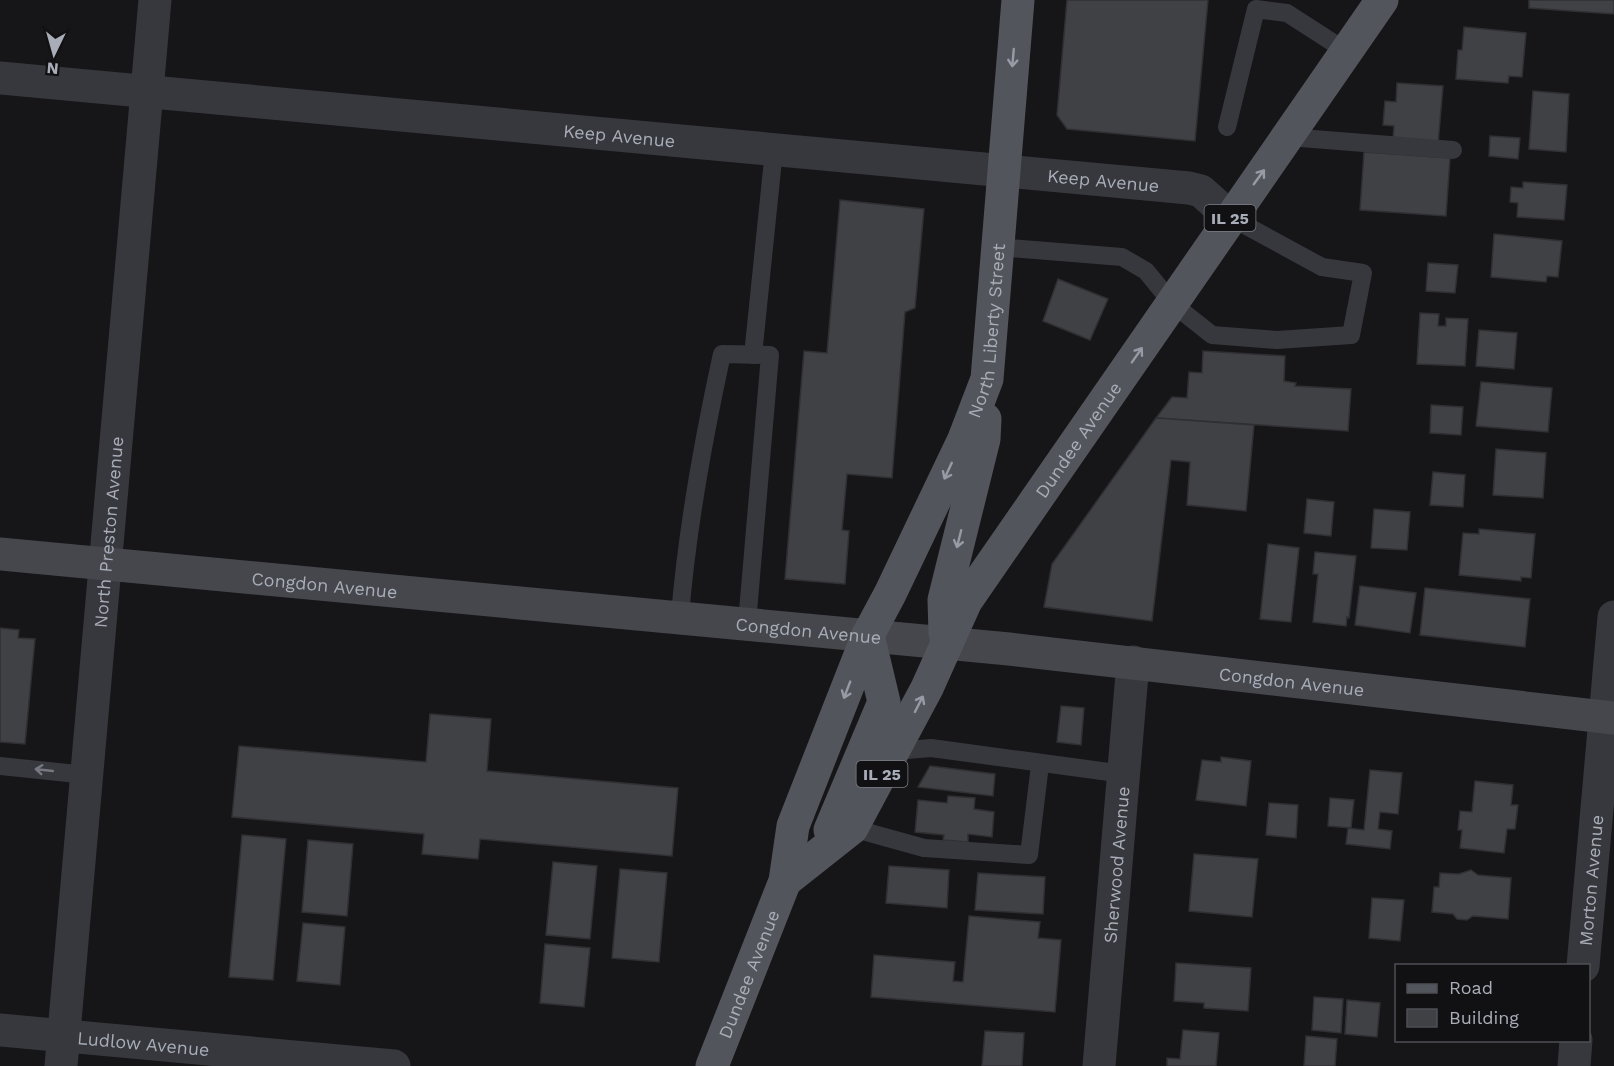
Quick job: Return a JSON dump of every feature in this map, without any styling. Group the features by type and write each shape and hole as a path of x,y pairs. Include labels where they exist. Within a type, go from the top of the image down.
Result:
{"main road":[{"name":"North Liberty Street","path":"868,635 964,439 987,379 1018,0"},
{"name":"Dundee Avenue","path":"785,881 852,828 927,688 945,643 966,601 1382,0"},
{"path":"945,643 944,600 984,439 987,379"},
{"name":"Dundee Avenue","path":"712,1066 785,881 793,826 868,635"},
{"path":"820,854 884,702 868,635"}],"street":[{"name":"North Preston Avenue","path":"63,1051 155,0"},
{"name":"Keep Avenue","path":"0,78 1003,173 1189,188 1201,191 1230,217"},
{"name":"Congdon Avenue","path":"0,554 868,635 1133,662 1610,718"},
{"name":"Morton Avenue","path":"1583,964 1610,718 1614,617"},
{"name":"Sherwood Avenue","path":"1099,1066 1133,662"},
{"name":"Ludlow Avenue","path":"0,1030 63,1051 394,1066"},
{"path":"1574,1066 1576,1042"}],"lane":[{"path":"1227,127 1256,9 1287,13 1346,51"},
{"path":"1288,137 1453,150"},
{"path":"753,354 774,150"},
{"path":"997,247 1122,257 1146,271 1173,304 1212,335 1277,340 1351,335 1363,273 1322,267 1230,217"},
{"path":"680,616 683,574 702,449 722,354 770,355 747,623"},
{"path":"895,751 931,748 1040,765 1124,774"},
{"path":"852,828 924,848 1029,855 1040,765"},
{"path":"0,766 87,775"}],"building":[{"path":"1067,0 1208,0 1195,141 1067,129 1057,115"},
{"path":"1529,0 1614,0 1614,14 1529,8"},
{"path":"1464,27 1526,33 1522,77 1509,76 1508,83 1456,79 1458,50 1462,50"},
{"path":"1397,83 1443,86 1438,144 1393,140 1394,126 1383,125 1385,101 1396,102"},
{"path":"1533,91 1569,94 1566,152 1529,149"},
{"path":"1490,136 1520,138 1518,159 1489,156"},
{"path":"1364,152 1450,158 1446,216 1360,210"},
{"path":"1523,182 1567,185 1564,220 1517,217 1518,203 1510,202 1511,187 1523,188"},
{"path":"840,200 924,209 915,308 905,312 892,478 847,474 842,530 849,531 845,584 785,579 804,351 827,353"},
{"path":"1494,234 1562,241 1558,277 1547,276 1546,282 1491,277"},
{"path":"1428,263 1458,265 1455,293 1426,291"},
{"path":"1058,279 1108,299 1090,340 1043,321"},
{"path":"1420,313 1439,314 1438,326 1446,326 1446,318 1468,319 1465,366 1417,364"},
{"path":"1479,330 1517,333 1514,369 1476,366"},
{"path":"1203,351 1285,356 1284,381 1296,383 1295,386 1351,389 1348,431 1156,418 1172,397 1187,398 1189,372 1202,373"},
{"path":"1481,382 1552,388 1548,432 1476,426"},
{"path":"1431,405 1463,407 1461,435 1430,433"},
{"path":"1156,418 1254,425 1246,511 1187,505 1190,462 1171,460 1152,621 1044,607 1052,564"},
{"path":"1496,449 1546,453 1543,498 1493,495"},
{"path":"1433,472 1465,475 1463,507 1430,505"},
{"path":"1307,499 1334,502 1331,536 1304,533"},
{"path":"1374,509 1410,512 1407,550 1371,548"},
{"path":"1479,529 1535,534 1531,578 1521,577 1521,581 1459,575 1463,533 1479,534"},
{"path":"1268,544 1299,548 1291,622 1260,619"},
{"path":"1315,552 1356,556 1349,618 1347,617 1346,626 1313,622 1318,574 1313,574"},
{"path":"1360,586 1416,593 1410,633 1355,625"},
{"path":"1425,588 1530,599 1525,647 1420,635"},
{"path":"0,628 19,630 18,638 35,639 25,744 0,742"},
{"path":"1061,706 1084,708 1081,745 1057,742"},
{"path":"430,714 491,719 487,771 678,788 672,856 480,839 478,859 422,854 424,834 232,817 239,746 426,762"},
{"path":"1221,757 1251,761 1246,806 1196,800 1202,760 1221,762"},
{"path":"930,766 995,774 993,796 918,787"},
{"path":"1370,770 1402,773 1398,814 1380,812 1378,829 1392,831 1390,849 1346,844 1348,828 1364,830"},
{"path":"1475,781 1513,785 1511,805 1518,805 1515,829 1507,829 1504,853 1460,848 1462,830 1458,830 1460,811 1472,812"},
{"path":"948,796 975,798 974,809 994,812 992,837 968,834 968,842 943,840 944,835 915,832 918,800 947,803"},
{"path":"1330,798 1354,800 1351,828 1328,826"},
{"path":"1269,803 1298,805 1296,838 1266,835"},
{"path":"242,835 286,839 273,980 229,977"},
{"path":"308,840 353,844 347,916 302,912"},
{"path":"1194,854 1258,859 1252,917 1189,911"},
{"path":"553,862 597,866 590,939 546,935"},
{"path":"889,866 949,870 947,908 886,903"},
{"path":"620,869 667,873 659,962 612,958"},
{"path":"1471,870 1478,875 1511,878 1508,919 1473,916 1467,920 1457,919 1453,914 1432,912 1434,887 1439,887 1440,873 1459,874"},
{"path":"978,873 1045,877 1043,914 975,910"},
{"path":"1372,898 1404,900 1400,941 1369,938"},
{"path":"969,916 1040,922 1038,938 1061,940 1055,1012 871,997 874,955 955,962 953,981 963,982"},
{"path":"303,923 345,927 340,985 297,981"},
{"path":"545,944 590,948 584,1007 540,1003"},
{"path":"1176,963 1251,968 1248,1011 1204,1008 1204,1003 1174,1001"},
{"path":"1314,997 1343,999 1341,1033 1312,1030"},
{"path":"1347,1000 1380,1003 1377,1037 1345,1034"},
{"path":"1183,1030 1219,1033 1216,1066 1167,1066 1167,1058 1180,1059"},
{"path":"985,1031 1024,1033 1022,1066 982,1066"},
{"path":"1306,1036 1337,1039 1335,1066 1304,1066"}]}
